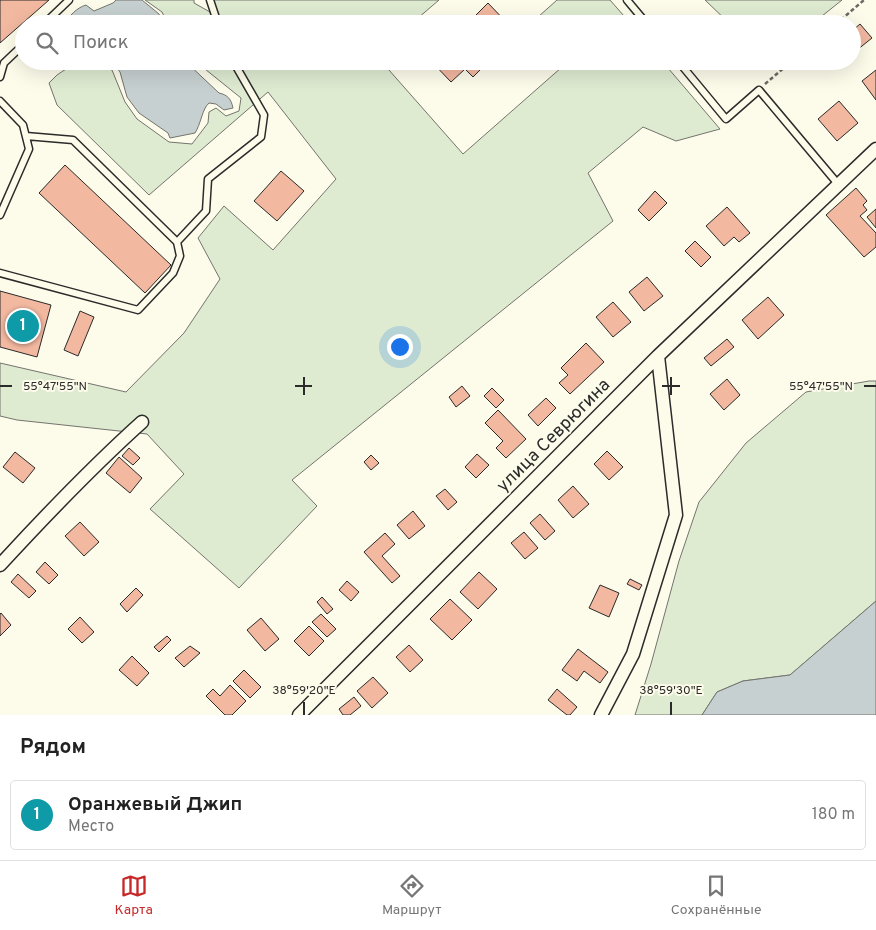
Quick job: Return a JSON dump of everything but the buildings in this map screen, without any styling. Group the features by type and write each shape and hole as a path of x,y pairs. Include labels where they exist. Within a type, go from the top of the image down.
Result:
{"street":[{"name":"улица Севрюгина","path":"298,715 658,356 876,149"},
{"path":"601,715 633,654 676,515 658,356"},
{"path":"0,566 81,479 142,422"}],"lane":[{"path":"53,15 69,0"},
{"path":"210,0 215,15"},
{"path":"627,0 640,15"},
{"path":"0,77 4,64 15,53"},
{"path":"177,242 206,211 208,179 260,136 264,115 238,70"},
{"path":"685,70 726,119 759,90 838,184"},
{"path":"0,101 23,125 29,149 0,215"},
{"path":"0,273 138,310 172,272 180,256 177,242 73,140 26,136"}],"path":[{"path":"846,15 864,0"},
{"path":"759,90 782,70"}],"green space":[{"path":"145,0 194,0 194,3 210,12 213,0 439,0 422,15 164,15"},
{"path":"557,0 610,0 623,15 540,15"},
{"path":"705,0 842,0 823,15 721,15"},
{"path":"64,70 112,70 125,102 137,119 169,142 192,144 208,123 209,112 216,108 226,116 239,111 241,98 206,70 389,70 463,154 559,70 670,70 720,129 676,141 643,127 588,173 613,221 292,480 317,506 239,588 150,509 184,474 147,434 17,420 0,416 0,363 126,392 184,333 220,279 198,238 224,206 273,250 336,179 268,92 149,195 57,105 49,83"},
{"path":"876,381 876,601 790,675 743,681 717,692 702,715 635,715 679,561 699,502 746,443 806,392"}],"shaded area":[{"path":"116,0 142,0 159,15 71,15 82,6 86,5 94,11"},
{"path":"118,70 195,70 219,93 229,98 233,108 224,110 216,104 209,103 195,133 170,138 168,133 139,113 127,97"},
{"path":"876,601 876,715 702,715 717,692 743,681 790,675"}],"place":[{"name":"Оранжевый Джип","path":"23,326"}]}
